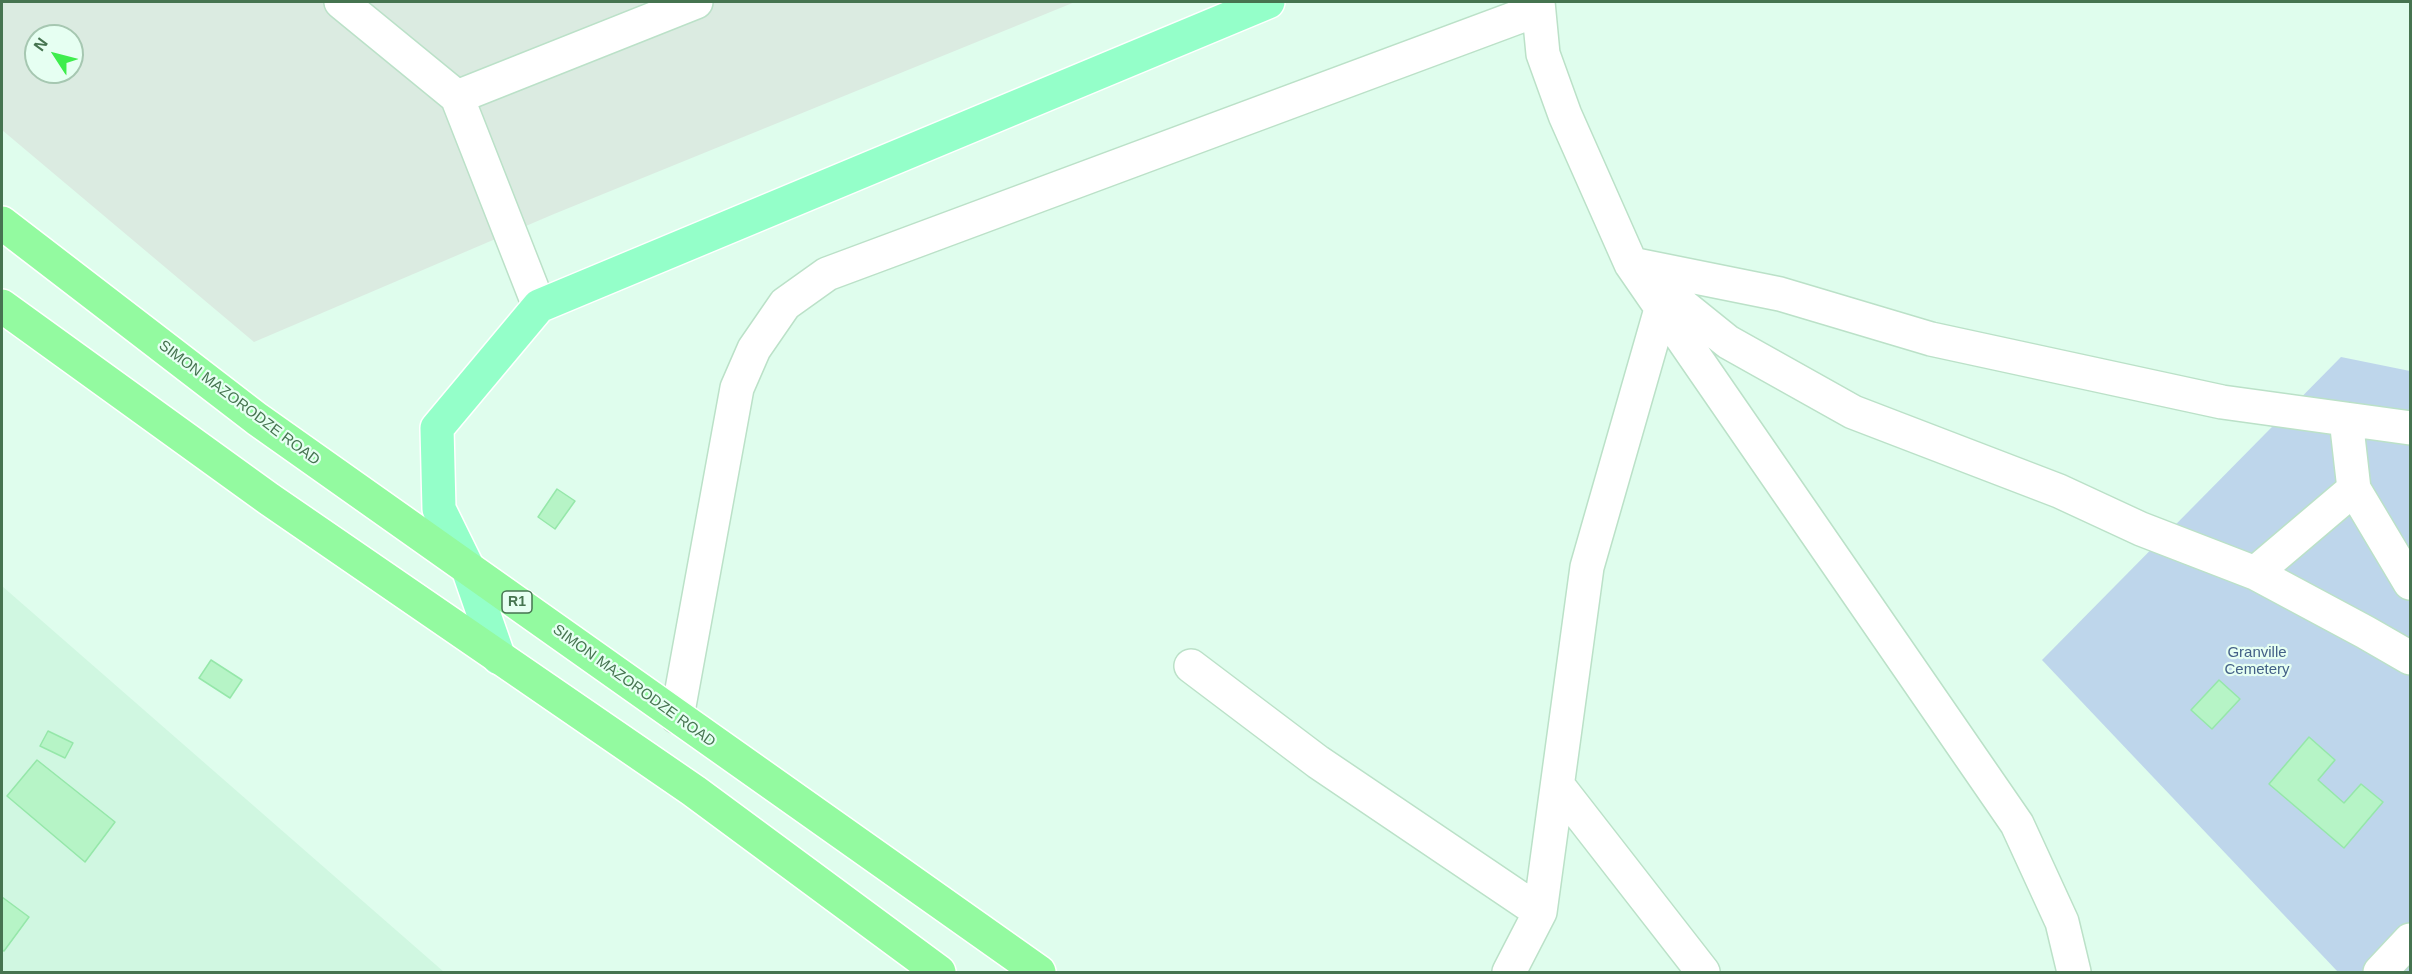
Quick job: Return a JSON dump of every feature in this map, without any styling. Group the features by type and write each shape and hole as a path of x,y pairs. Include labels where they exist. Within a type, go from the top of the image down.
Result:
{"highway":[{"name":"SIMON MAZORODZE ROAD","path":"2,223 257,419 1039,972"},
{"path":"2,306 269,499 694,791 939,972"}],"main road":[{"path":"499,658 467,566 439,509 437,428 539,306 1268,2"}],"street":[{"path":"341,2 457,97 539,306"},
{"path":"457,97 696,2"},
{"path":"676,717 737,388 754,349 785,304 827,274 1538,6 1543,54 1565,115 1631,264 2017,824 2062,922 2074,972"},
{"path":"1631,264 1780,294 1931,339 2222,402 2410,428"},
{"path":"1631,264 1728,342 1852,412 2059,491 2141,529 2255,573 2410,658"},
{"path":"1509,972 1540,912 1559,787 1587,567 1661,309"},
{"path":"2346,419 2354,489 2410,583"},
{"path":"2255,573 2354,489"},
{"path":"1191,666 1318,762 1540,912"},
{"path":"1559,787 1703,972"},
{"path":"2380,972 2410,940"}],"shaded area":[{"path":"2,2 1075,2 554,214 254,342 2,130"},
{"path":"2,586 444,972 2,972"}],"green space":[{"name":"Granville Cemetery","path":"2341,357 2410,371 2410,972 2338,972 2042,660"}],"building":[{"path":"557,489 575,501 555,529 538,517"},
{"path":"211,660 242,680 230,698 199,678"},
{"path":"2219,680 2240,699 2212,729 2191,710"},
{"path":"48,731 73,743 65,758 40,746"},
{"path":"2309,737 2335,760 2318,780 2344,803 2361,784 2383,802 2344,848 2269,784"},
{"path":"37,760 115,822 85,862 7,796"},
{"path":"2,897 29,917 4,951 2,950"}]}
